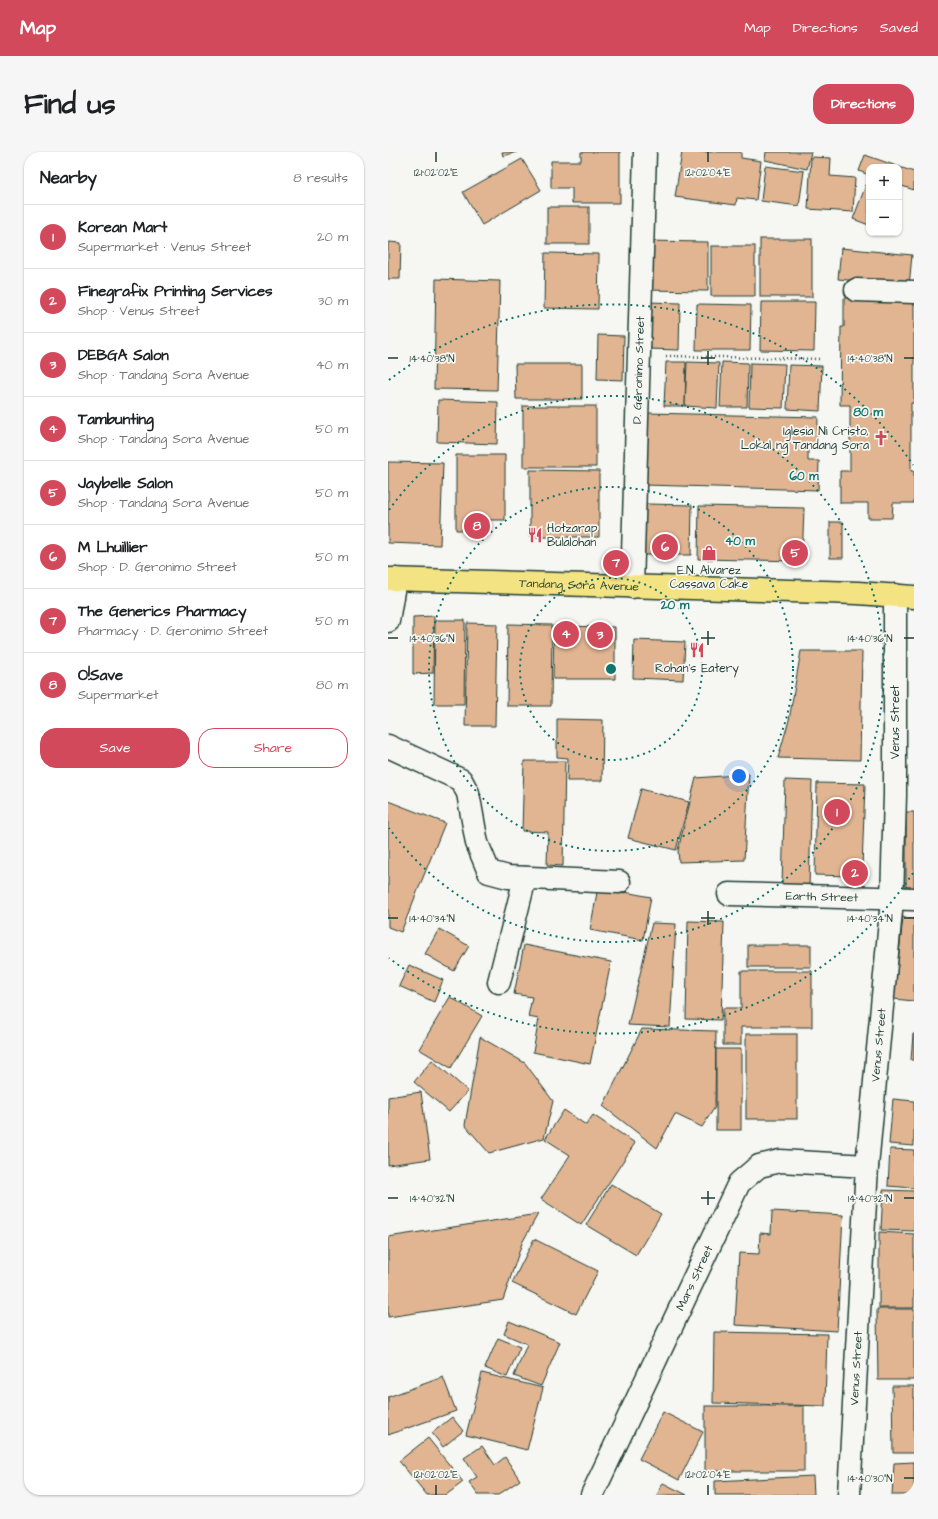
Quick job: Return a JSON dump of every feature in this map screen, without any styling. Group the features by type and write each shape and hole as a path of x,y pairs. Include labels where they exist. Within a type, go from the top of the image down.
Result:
{"main road":[{"name":"Tandang Sora Avenue","path":"391,579 904,596"}],"street":[{"name":"D. Geronimo Street","path":"632,587 645,152"},
{"path":"856,290 914,292"},
{"path":"388,622 391,579"},
{"name":"Venus Street","path":"849,1495 867,1166 892,900 904,596"},
{"path":"388,746 461,780 468,793 477,843 489,872 508,877 619,882"},
{"path":"499,982 525,878"},
{"name":"Earth Street","path":"729,894 892,900 914,899"},
{"name":"Mars Street","path":"592,1495 739,1183 759,1166 780,1161 867,1166"}],"path":[{"path":"639,356 821,359"}],"building":[{"path":"502,152 517,152 503,156"},
{"path":"581,152 620,152 620,203 572,203 572,188 551,188 551,161 581,161"},
{"path":"682,152 741,152 741,158 761,161 756,200 737,198 736,205 675,197"},
{"path":"766,152 811,152 807,169 765,160"},
{"path":"865,155 891,164 866,164 866,174 859,171"},
{"path":"811,157 831,158 830,176 855,178 853,212 808,209"},
{"path":"522,159 541,190 482,225 463,192"},
{"path":"765,166 804,171 799,206 761,201"},
{"path":"902,168 914,172 914,190 902,186"},
{"path":"866,185 866,224 853,219"},
{"path":"547,207 589,207 589,244 547,244"},
{"path":"760,239 812,239 812,297 760,297"},
{"path":"643,241 708,242 708,291 643,290"},
{"path":"388,242 401,243 400,279 388,279"},
{"path":"711,246 755,246 755,296 711,296"},
{"path":"841,248 912,255 909,286 838,279"},
{"path":"545,253 599,254 598,309 544,308"},
{"path":"436,279 500,281 497,390 434,389"},
{"name":"Iglesia Ni Cristo, Lokal ng Tandang Sora","path":"844,298 914,299 914,403 911,403 911,471 914,471 914,503 893,503 892,518 868,518 868,503 840,503 840,471 850,471 850,405 840,405 841,327 844,327"},
{"path":"649,302 680,303 679,350 648,349"},
{"path":"761,302 815,302 814,351 760,350"},
{"path":"697,304 751,305 750,350 696,350"},
{"path":"598,335 624,336 623,380 597,379"},
{"path":"666,362 686,362 685,406 664,406"},
{"path":"687,362 719,363 717,408 685,406"},
{"path":"722,362 748,363 747,407 720,407"},
{"path":"750,363 785,364 783,408 749,407"},
{"path":"515,364 582,364 582,399 516,399"},
{"path":"789,365 822,366 820,411 787,409"},
{"path":"438,400 498,402 497,444 437,442"},
{"path":"523,406 596,406 596,467 523,467"},
{"path":"647,413 818,417 817,445 808,445 808,461 819,461 818,490 645,485"},
{"path":"456,455 505,455 505,520 483,520 483,530 456,530"},
{"path":"388,462 443,463 440,545 388,543"},
{"path":"530,470 599,471 599,537 530,537"},
{"path":"646,504 692,505 691,555 643,555"},
{"path":"699,506 804,508 802,561 698,559"},
{"path":"830,522 843,522 843,558 830,558"},
{"path":"434,616 433,673 413,674 413,617"},
{"path":"435,620 465,620 464,704 434,704"},
{"path":"467,623 497,624 495,726 465,726"},
{"path":"508,624 552,625 551,706 507,706"},
{"path":"554,626 615,627 615,679 553,679"},
{"path":"634,640 685,642 683,680 633,678"},
{"path":"801,651 862,651 860,760 778,758 789,720"},
{"path":"557,719 603,720 602,781 567,781 568,758 557,757"},
{"path":"524,761 565,761 563,866 547,865 548,832 522,831"},
{"path":"749,774 744,860 679,862 678,850 696,778"},
{"path":"785,780 812,781 809,887 782,886"},
{"path":"817,783 865,784 862,868 850,876 815,875"},
{"path":"641,789 689,802 676,850 628,838"},
{"path":"388,801 445,823 401,932 388,927"},
{"path":"906,812 914,812 914,890 906,890"},
{"path":"598,887 651,897 643,940 590,930"},
{"path":"903,917 914,918 914,1001 894,999"},
{"path":"688,921 724,922 721,1020 686,1019"},
{"path":"652,923 676,924 670,1027 628,1025"},
{"path":"439,929 469,946 454,971 425,954"},
{"path":"524,945 611,962 590,1064 533,1052 539,1019 528,1017 532,997 514,994"},
{"path":"748,945 811,945 811,967 748,967"},
{"path":"409,965 443,980 434,1002 399,986"},
{"path":"741,971 812,971 812,1027 741,1027 741,1045 723,1045 723,1008 741,1008"},
{"path":"450,997 482,1016 451,1068 419,1049"},
{"path":"642,1029 716,1031 715,1107 702,1127 675,1114 657,1148 603,1106"},
{"path":"746,1034 797,1034 797,1119 746,1119"},
{"path":"913,1034 914,1060 911,1060"},
{"path":"480,1037 525,1063 553,1101 544,1138 489,1153 465,1125"},
{"path":"716,1049 741,1049 741,1130 716,1130"},
{"path":"432,1060 468,1091 449,1112 414,1082"},
{"path":"421,1092 430,1159 388,1165 388,1097"},
{"path":"893,1099 914,1101 914,1146 889,1144"},
{"path":"564,1110 586,1125 593,1115 635,1143 581,1225 541,1199 570,1155 545,1139"},
{"path":"890,1149 914,1150 914,1188 888,1186"},
{"path":"611,1184 661,1214 636,1255 586,1225"},
{"path":"883,1190 914,1191 914,1231 881,1230"},
{"path":"772,1211 843,1215 837,1331 735,1325 739,1253 759,1254 760,1233 771,1234"},
{"path":"538,1214 522,1243 503,1300 388,1317 388,1237"},
{"path":"879,1232 914,1234 914,1308 879,1308"},
{"path":"534,1239 598,1271 576,1314 512,1283"},
{"path":"877,1309 914,1309 914,1380 878,1380"},
{"path":"509,1321 560,1342 541,1386 514,1376 527,1344 504,1334"},
{"path":"714,1332 827,1334 825,1406 713,1403"},
{"path":"498,1338 520,1347 507,1377 485,1368"},
{"path":"482,1373 543,1388 527,1450 466,1435"},
{"path":"443,1377 456,1411 388,1435 388,1397"},
{"path":"892,1386 914,1386 914,1453 893,1453"},
{"path":"705,1406 804,1406 804,1471 705,1471"},
{"path":"663,1412 703,1432 679,1480 639,1459"},
{"path":"452,1417 463,1431 443,1447 432,1433"},
{"path":"428,1438 463,1482 446,1495 427,1495 399,1461"},
{"path":"482,1446 495,1465 505,1457 520,1480 498,1495 478,1495 469,1482 477,1477 464,1458"},
{"path":"914,1462 914,1495 892,1495 894,1463"},
{"path":"813,1476 814,1495 715,1495 715,1481"},
{"path":"663,1483 687,1495 657,1495"}],"place":[{"name":"Iglesia Ni Cristo, Lokal ng Tandang Sora","path":"881,438"},
{"name":"O!Save","path":"477,526"},
{"name":"Hotzarap Bulalohan","path":"535,535"},
{"name":"M Lhuillier","path":"665,547"},
{"name":"E.N. Alvarez Cassava Cake","path":"709,553"},
{"name":"Jaybelle Salon","path":"795,553"},
{"name":"The Generics Pharmacy","path":"616,563"},
{"name":"Tambunting","path":"566,634"},
{"name":"DEBGA Salon","path":"600,635"},
{"name":"Rohan's Eatery","path":"697,650"},
{"name":"Korean Mart","path":"837,812"},
{"name":"Finegrafix Printing Services","path":"855,873"}]}
